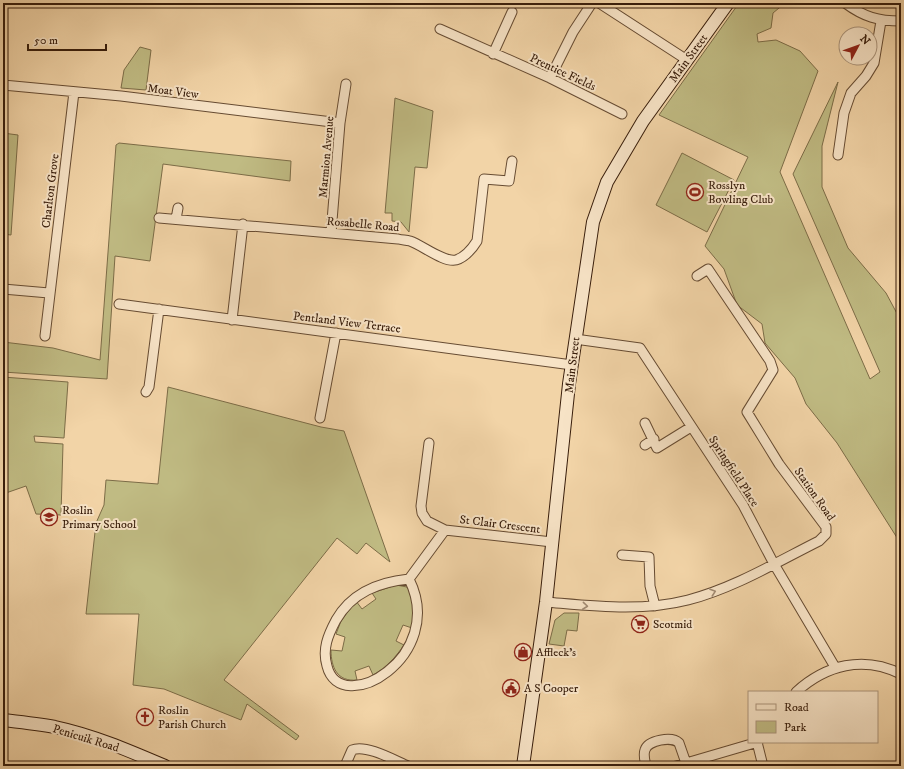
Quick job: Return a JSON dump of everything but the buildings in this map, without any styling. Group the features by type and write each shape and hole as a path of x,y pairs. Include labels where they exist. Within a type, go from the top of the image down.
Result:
{"main road":[{"name":"Main Street","path":"523,766 546,602 575,339 589,238 597,208 607,182 642,121 728,3"},
{"name":"Penicuik Road","path":"3,720 54,727 73,732 122,748 165,766"}],"street":[{"path":"550,78 573,32 592,3"},
{"path":"599,3 686,60"},
{"path":"845,3 855,10 880,21 901,21"},
{"path":"493,54 512,12"},
{"path":"838,155 844,113 851,93 866,76 874,63 880,21"},
{"name":"Prentice Fields","path":"440,28 493,54 550,78 622,114"},
{"name":"Marmion Avenue","path":"331,233 340,123 346,84"},
{"name":"Moat View","path":"3,85 340,123"},
{"name":"Charlton Grove","path":"45,336 74,92"},
{"name":"Rosabelle Road","path":"159,218 176,218 243,224 410,241 443,257 455,260 467,253 477,241 484,179 509,181 512,161"},
{"path":"176,218 178,208"},
{"path":"232,320 243,224"},
{"name":"Station Road","path":"546,602 608,608 655,606 688,600 723,588 774,564 819,541 826,534 826,527 779,464 747,412 773,370 770,360 708,269 697,276"},
{"path":"3,289 49,293"},
{"name":"Pentland View Terrace","path":"119,304 232,320 336,332 572,365"},
{"path":"146,392 149,387 159,310"},
{"path":"320,418 336,332"},
{"name":"Springfield Place","path":"575,339 640,348 743,505 774,564 835,667"},
{"path":"645,423 654,440 656,448 691,426"},
{"path":"644,445 654,440"},
{"name":"St Clair Crescent","path":"429,443 420,506 427,521 445,530 552,542"},
{"name":"St Clair Crescent","path":"409,579 445,530"},
{"path":"622,555 649,557 650,586 655,606"},
{"path":"409,579 416,593 419,617 416,630 408,648 389,671 376,679 354,686 335,681 330,676 327,668 325,647 330,632 344,608 354,598 369,588 392,580 409,579"},
{"path":"797,691 809,680 835,667 863,664 889,668 901,674"},
{"path":"646,766 644,752 646,747 650,744 671,739 679,743 686,763"},
{"path":"676,766 754,743"},
{"path":"757,743 763,766"},
{"path":"345,766 352,750 357,748 365,748 408,766"}],"green space":[{"path":"739,3 785,3 773,13 771,28 757,34 758,42 776,40 800,51 818,71 780,172 870,379 880,372 793,174 838,82 822,146 822,187 848,248 886,293 901,321 901,544 837,443 806,404 795,378 765,343 762,324 737,305 724,269 705,246 748,157 659,115"},
{"path":"140,47 151,50 146,90 121,88 124,70"},
{"path":"395,98 433,111 427,168 415,167 409,232 401,222 392,221 392,213 385,213"},
{"path":"3,133 18,135 11,235 3,234"},
{"path":"119,143 291,161 290,181 163,164 150,261 115,256 107,379 3,372 3,342 53,348 100,360 116,145"},
{"name":"Rosslyn Bowling Club","path":"682,153 734,180 707,232 656,205"},
{"path":"3,377 68,382 64,438 34,436 35,442 63,444 61,515 36,514 26,486 3,494"},
{"path":"168,387 321,427 344,431 390,562 366,543 357,554 337,538 224,680 299,736 296,740 247,704 241,720 164,689 133,685 139,614 86,614 96,523 104,505 106,480 158,484"},
{"path":"396,585 407,587 414,597 412,628 403,625 396,641 404,645 390,662 373,675 369,666 355,671 357,680 344,679 336,672 331,656 331,650 342,651 345,637 336,634 341,621 356,601 362,609 376,599 372,593"},
{"path":"564,613 579,613 577,631 567,630 564,646 549,644 555,620"}],"place":[{"name":"Rosslyn Bowling Club","path":"695,192"},
{"name":"Roslin Primary School","path":"49,517"},
{"name":"Scotmid","path":"640,624"},
{"name":"Affleck's","path":"523,652"},
{"name":"A S Cooper","path":"511,688"},
{"name":"Roslin Parish Church","path":"145,717"}]}
